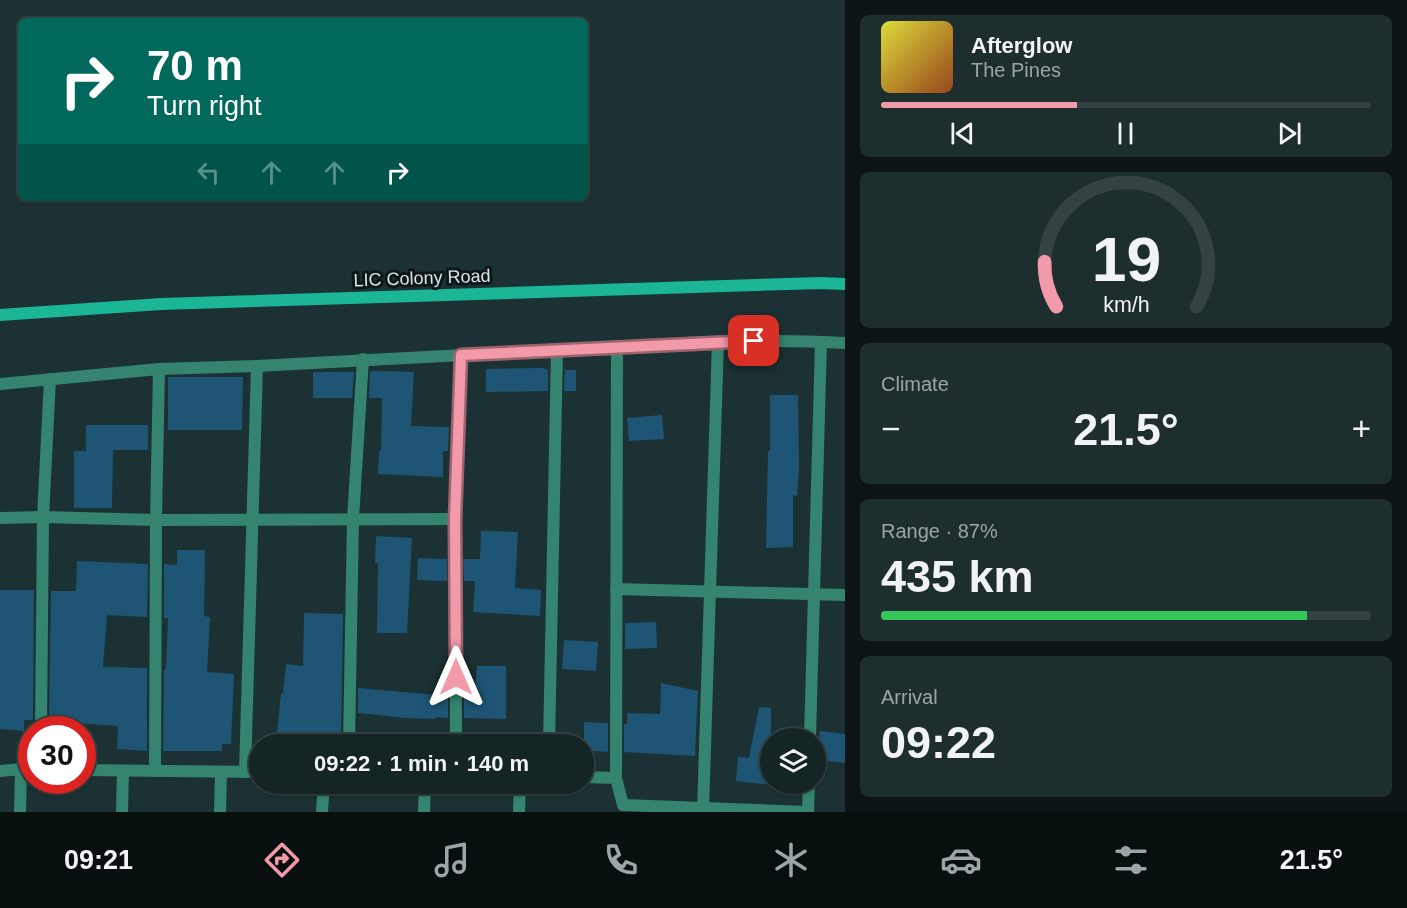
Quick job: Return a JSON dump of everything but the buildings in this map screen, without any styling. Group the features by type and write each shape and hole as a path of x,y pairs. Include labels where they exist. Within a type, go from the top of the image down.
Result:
{"main road":[{"name":"LIC Colony Road","path":"0,315 173,303 808,283 844,284"}],"street":[{"path":"703,810 718,342"},
{"path":"0,384 159,369 257,366 363,359 718,342 844,343"},
{"path":"810,728 821,342"},
{"path":"617,347 616,778 622,808 807,812 808,794"},
{"path":"549,734 557,350"},
{"path":"456,734 455,519 461,355"},
{"path":"349,734 353,519 363,359"},
{"path":"245,772 257,366"},
{"path":"155,771 159,369"},
{"path":"41,716 43,516 50,380"},
{"path":"0,518 43,516 156,520 455,519"},
{"path":"616,589 844,595"},
{"path":"0,771 18,769"},
{"path":"96,770 249,772"},
{"path":"122,812 123,771"},
{"path":"220,812 221,773"},
{"path":"594,777 616,778"},
{"path":"20,812 22,794"},
{"path":"322,812 323,794"},
{"path":"424,812 425,794"},
{"path":"519,812 520,794"}],"route":[{"path":"456,677 455,519 461,355 754,341"}]}
